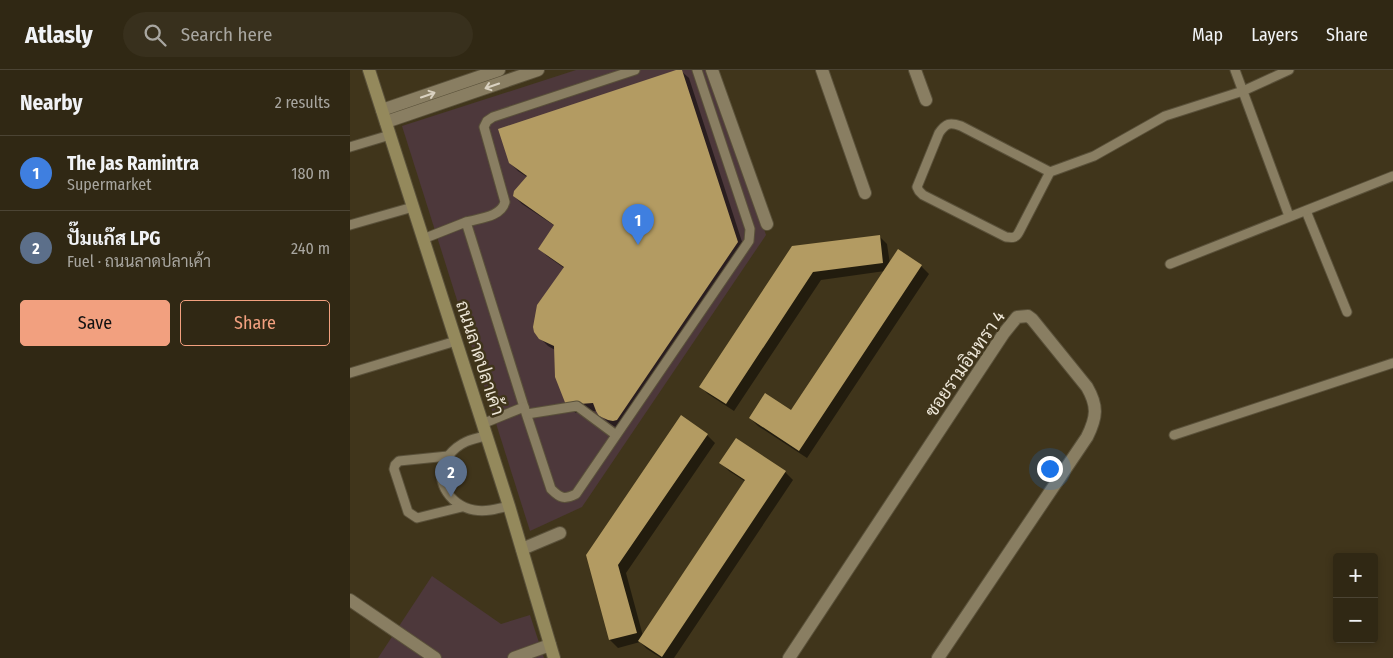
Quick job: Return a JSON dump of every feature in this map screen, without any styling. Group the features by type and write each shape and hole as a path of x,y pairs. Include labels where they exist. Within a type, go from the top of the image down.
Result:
{"main road":[{"name":"ถนนลาดปลาเค้า","path":"368,70 509,506 554,658"}],"street":[{"path":"384,116 499,70"},
{"path":"384,116 538,70"},
{"path":"712,70 766,224"},
{"path":"822,70 865,193"},
{"path":"915,70 926,100"},
{"name":"ซอยรามอินทรา 4","path":"789,658 1004,333 1017,317 1028,316 1094,398 1094,423 1087,437 938,658"},
{"path":"522,549 560,533"},
{"path":"350,600 435,658"},
{"path":"514,658 550,645"}],"lane":[{"path":"423,239 466,222 497,214 504,208 505,202 484,127 487,121 493,117 635,70"},
{"path":"466,222 551,489 558,496 567,498 576,494 749,242 750,229 697,70"},
{"path":"1235,70 1289,216"},
{"path":"1050,172 961,126 948,123 939,133 916,187 923,195 1006,237 1016,237 1050,172 1094,156 1165,116 1243,90 1289,70"},
{"path":"350,147 390,135"},
{"path":"1170,264 1393,176"},
{"path":"350,225 413,207"},
{"path":"1306,211 1347,312"},
{"path":"350,373 456,342"},
{"path":"1174,435 1393,363"},
{"path":"509,506 481,511 462,507 455,503 446,492 441,474 442,467 448,456 484,430 525,410 577,406 616,435"},
{"path":"448,456 399,461 394,469 408,512 412,516 417,518 462,507"}],"shaded area":[{"path":"576,70 710,70 766,235 582,507 530,531 402,126"},
{"path":"432,576 501,624 530,615 544,658 378,658"}],"building":[{"path":"676,70 682,70 738,242 617,420 613,421 599,416 593,403 566,405 555,377 554,346 539,339 534,332 533,327 537,305 564,267 538,249 554,225 513,196 514,191 527,176 509,163 498,129"},
{"path":"880,235 883,263 813,272 726,404 699,387 792,246"},
{"path":"898,249 922,265 799,451 749,418 765,393 791,410"},
{"path":"681,415 708,434 618,565 637,633 609,640 586,555"},
{"path":"736,438 786,471 662,657 638,641 745,480 719,463"}],"place":[{"name":"The Jas Ramintra","path":"638,245"},
{"name":"ปั๊มแก๊ส LPG","path":"451,497"}]}
